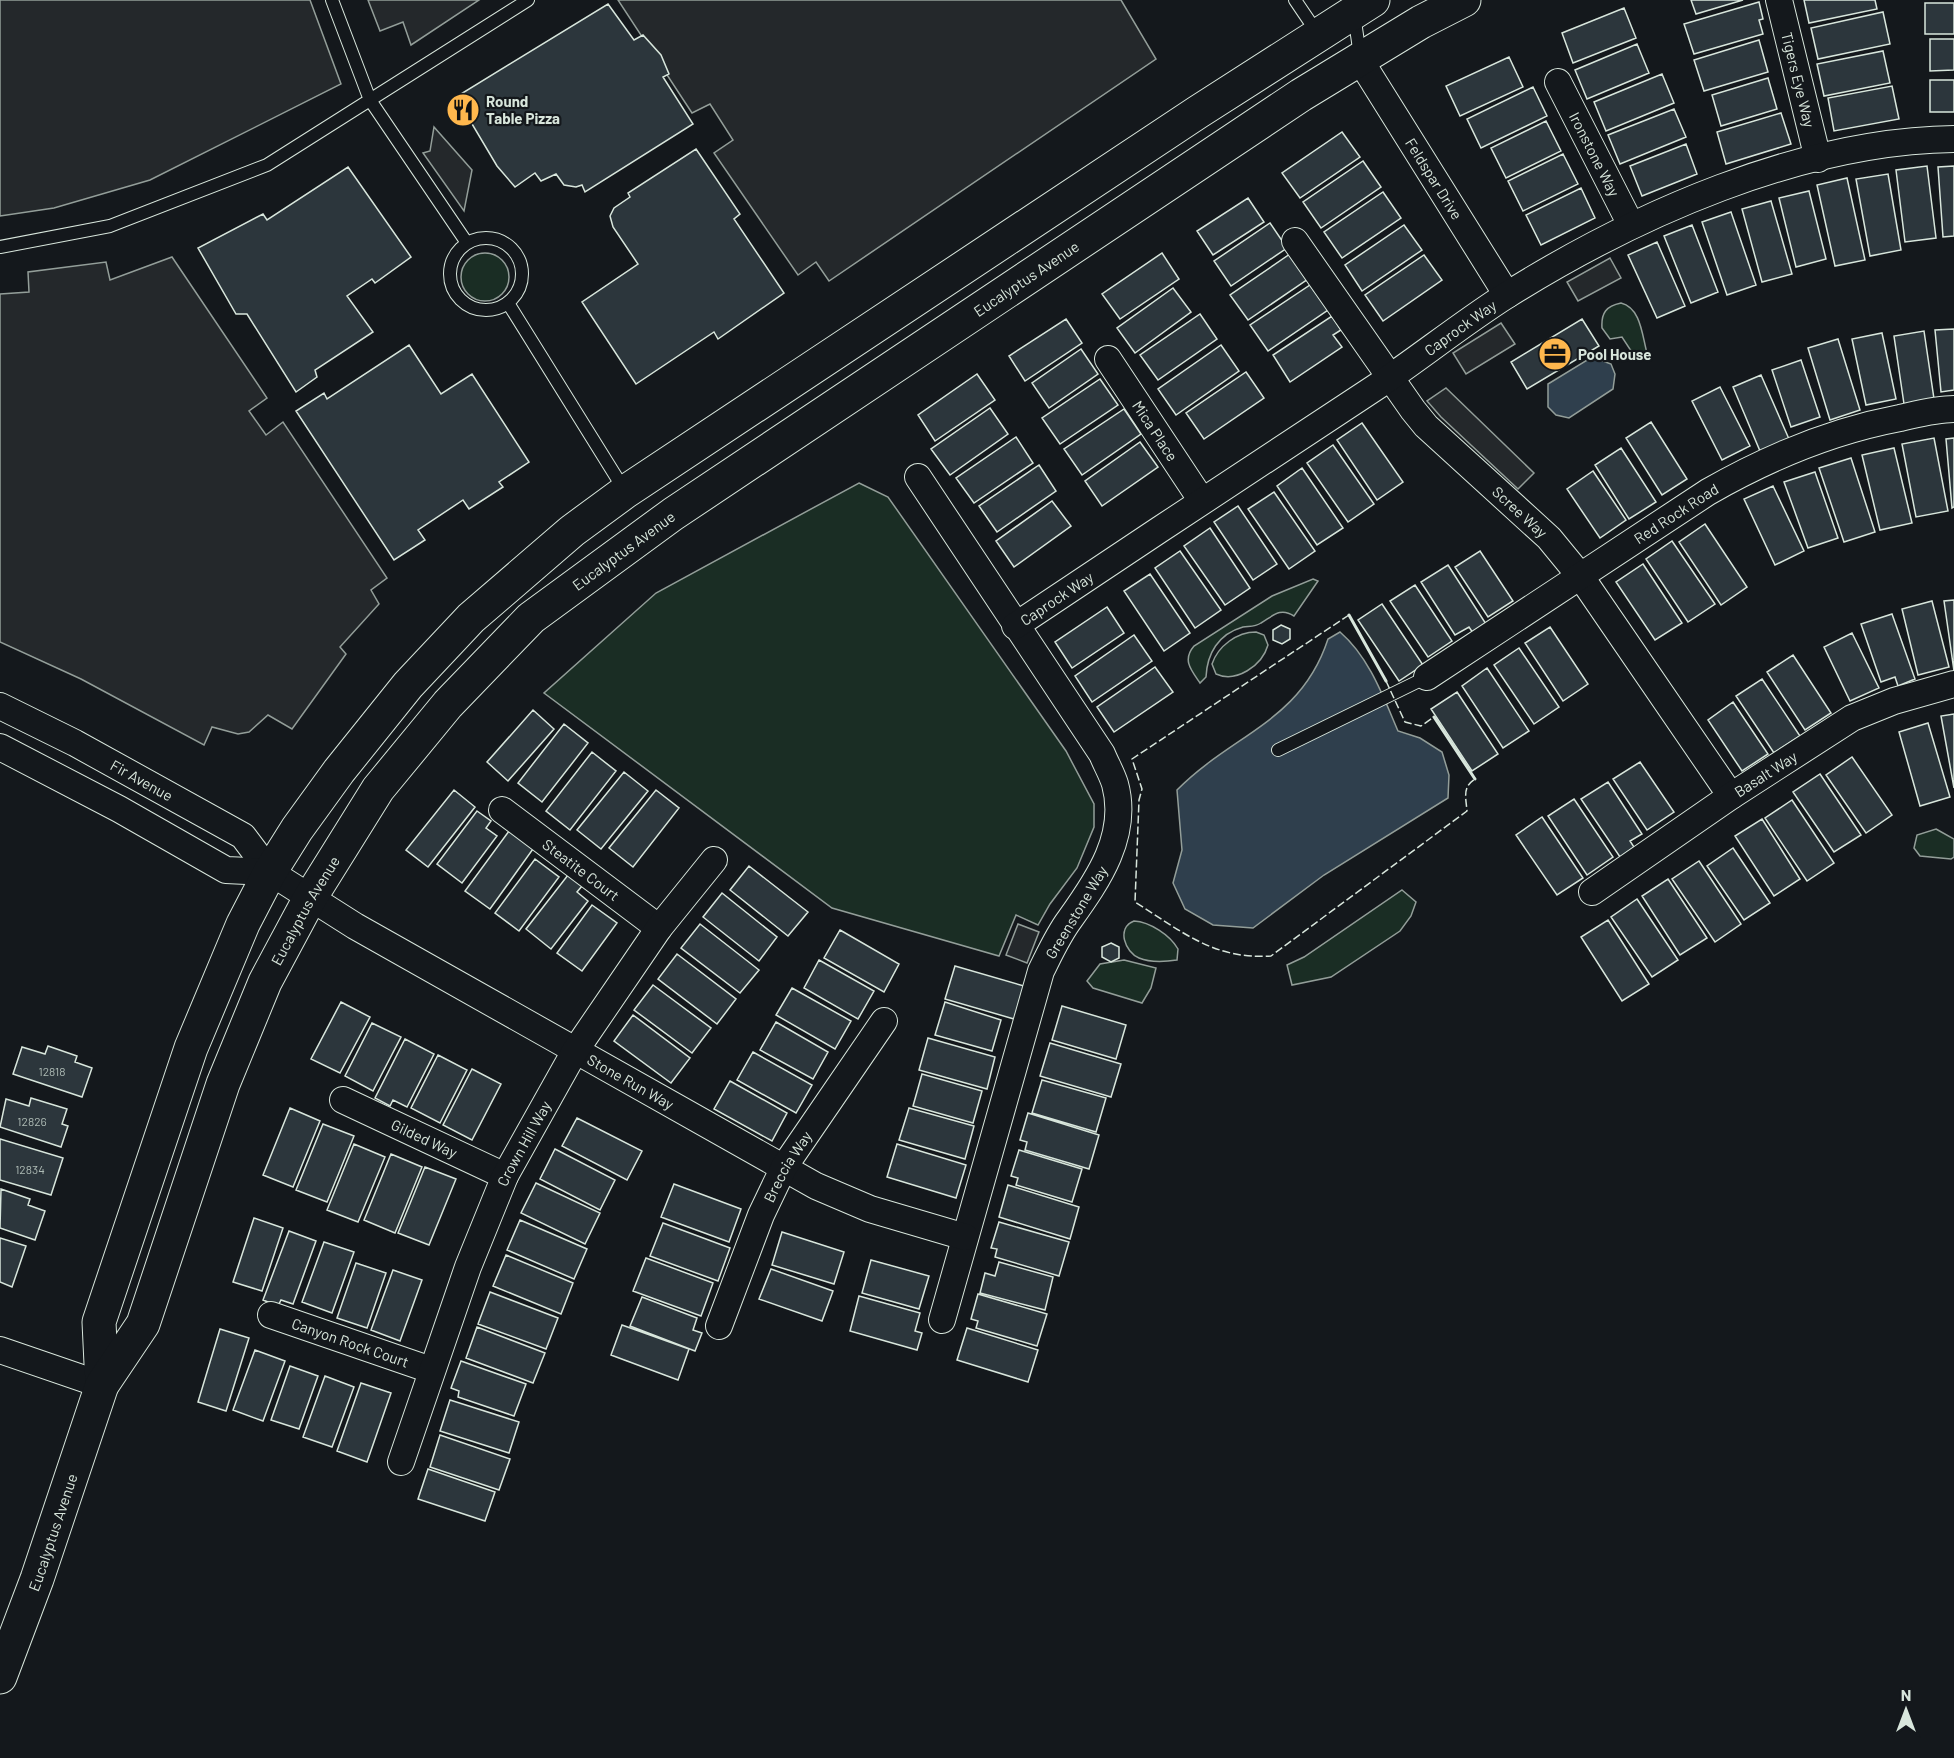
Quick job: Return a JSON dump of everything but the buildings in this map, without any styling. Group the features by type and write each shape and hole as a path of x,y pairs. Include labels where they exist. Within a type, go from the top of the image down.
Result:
{"main road":[{"name":"Eucalyptus Avenue","path":"0,1677 37,1579 102,1385 143,1324 226,1076 265,982 310,898 378,789 448,704 487,660 559,596 673,513 1292,101 1421,22 1464,0"},
{"name":"Eucalyptus Avenue","path":"102,1385 99,1322 191,1048 243,924 270,872 339,771 408,685 480,611 572,531 626,492 1318,33 1358,4"},
{"path":"487,660 533,594 622,521 626,492"}],"street":[{"name":"Tigers Eye Way","path":"1779,0 1818,159"},
{"name":"Feldspar Drive","path":"1360,60 1507,296"},
{"name":"Ironstone Way","path":"1558,82 1631,225"},
{"name":"Caprock Way","path":"1015,626 1390,377 1507,296 1631,225 1727,185 1818,159 1901,142 1954,139"},
{"name":"Scree Way","path":"1295,241 1426,426 1549,538 1581,577 1731,796"},
{"name":"Mica Place","path":"1108,359 1202,501"},
{"name":"Red Rock Road","path":"1427,677 1708,492 1789,450 1860,426 1954,409"},
{"name":"Greenstone Way","path":"918,477 1102,754 1114,784 1118,820 1104,868 1095,886 1054,944 1041,971 942,1320"},
{"name":"Basalt Way","path":"1592,892 1731,796 1852,718 1894,701 1954,684"},
{"name":"Fir Avenue","path":"0,706 75,742 243,836 270,872 310,898"},
{"path":"0,747 119,809 226,870 270,872"},
{"name":"Steatite Court","path":"502,810 659,928"},
{"name":"Crown Hill Way","path":"401,1462 431,1370 505,1176 575,1051 659,928 714,860"},
{"name":"Stone Run Way","path":"310,898 575,1051 816,1186 870,1209 965,1237"},
{"name":"Breccia Way","path":"719,1326 761,1215 783,1167 884,1020"},
{"name":"Gilded Way","path":"343,1100 505,1176"},
{"name":"Canyon Rock Court","path":"271,1316 431,1370"},
{"path":"0,1350 102,1385"}],"lane":[{"path":"333,0 370,100 467,243"},
{"path":"0,247 110,226 267,165 528,0"},
{"path":"1295,0 1318,33"},
{"path":"1358,4 1360,60"},
{"path":"491,238 502,242 516,254 522,271 521,283 508,303 486,311 463,304 455,295 449,272 458,250 467,243 491,238"},
{"path":"508,303 626,492"},
{"path":"1278,750 1427,677"}],"green space":[{"path":"485,253 502,260 509,277 502,294 485,301 468,294 461,277 468,260"},
{"path":"1621,303 1633,310 1640,323 1647,353 1643,359 1637,360 1622,337 1610,339 1602,328 1602,318 1608,308"},
{"path":"859,483 888,497 1066,751 1094,804 1094,827 1077,868 1050,904 1038,925 1016,915 999,956 832,908 544,693 656,593"},
{"path":"1313,579 1318,581 1294,616 1281,612 1256,625 1234,630 1221,640 1209,660 1206,677 1200,683 1188,660 1194,646 1272,596"},
{"path":"1256,632 1264,635 1268,645 1260,660 1240,674 1224,676 1216,674 1212,664 1219,651 1235,637"},
{"path":"1936,829 1954,839 1954,857 1951,859 1920,856 1914,848 1917,835"},
{"path":"1402,890 1416,902 1411,916 1400,931 1331,977 1292,985 1287,965 1304,957"},
{"path":"1134,921 1153,927 1165,934 1178,949 1177,960 1162,962 1144,960 1134,955 1124,940 1124,934 1128,924"},
{"path":"1124,960 1156,968 1151,988 1142,1003 1093,988 1087,981 1100,964"}],"shaded area":[{"path":"0,0 310,0 341,84 150,180 54,208 0,216"},
{"path":"368,0 479,0 411,45 403,22 380,31"},
{"path":"618,0 1121,0 1156,59 829,281 816,262 798,275 714,153 733,140 710,104 692,113"},
{"path":"434,127 472,170 464,211 423,153 430,151"},
{"path":"172,257 267,398 249,411 266,435 283,422 387,578 371,590 379,604 340,647 346,654 292,729 268,715 249,732 238,734 212,727 204,745 81,679 0,642 0,294 29,292 28,272 106,262 110,280"},
{"path":"1610,258 1621,278 1578,301 1567,282"},
{"path":"1501,323 1515,344 1466,374 1453,353"},
{"path":"1446,388 1534,473 1518,489 1427,401"},
{"path":"1018,924 1039,932 1027,963 1006,955"}],"water":[{"path":"1592,357 1611,364 1615,374 1613,389 1569,418 1556,415 1548,407 1548,384"},
{"path":"1340,632 1367,665 1398,731 1420,738 1442,752 1449,775 1448,798 1324,875 1253,928 1213,925 1185,909 1173,883 1182,850 1177,790 1198,771 1283,708 1301,690 1316,667 1328,639"}],"fence":[{"path":"1349,615 1132,759 1142,789 1139,800 1135,902 1183,933 1215,948 1251,956 1271,956 1467,811 1466,789 1475,779"},
{"path":"1386,681 1405,722 1421,726 1434,717"}],"wall":[{"path":"1349,615 1386,681"},
{"path":"1434,717 1475,779"}],"place":[{"name":"Round Table Pizza","path":"463,110"},
{"name":"Pool House","path":"1555,354"}]}
